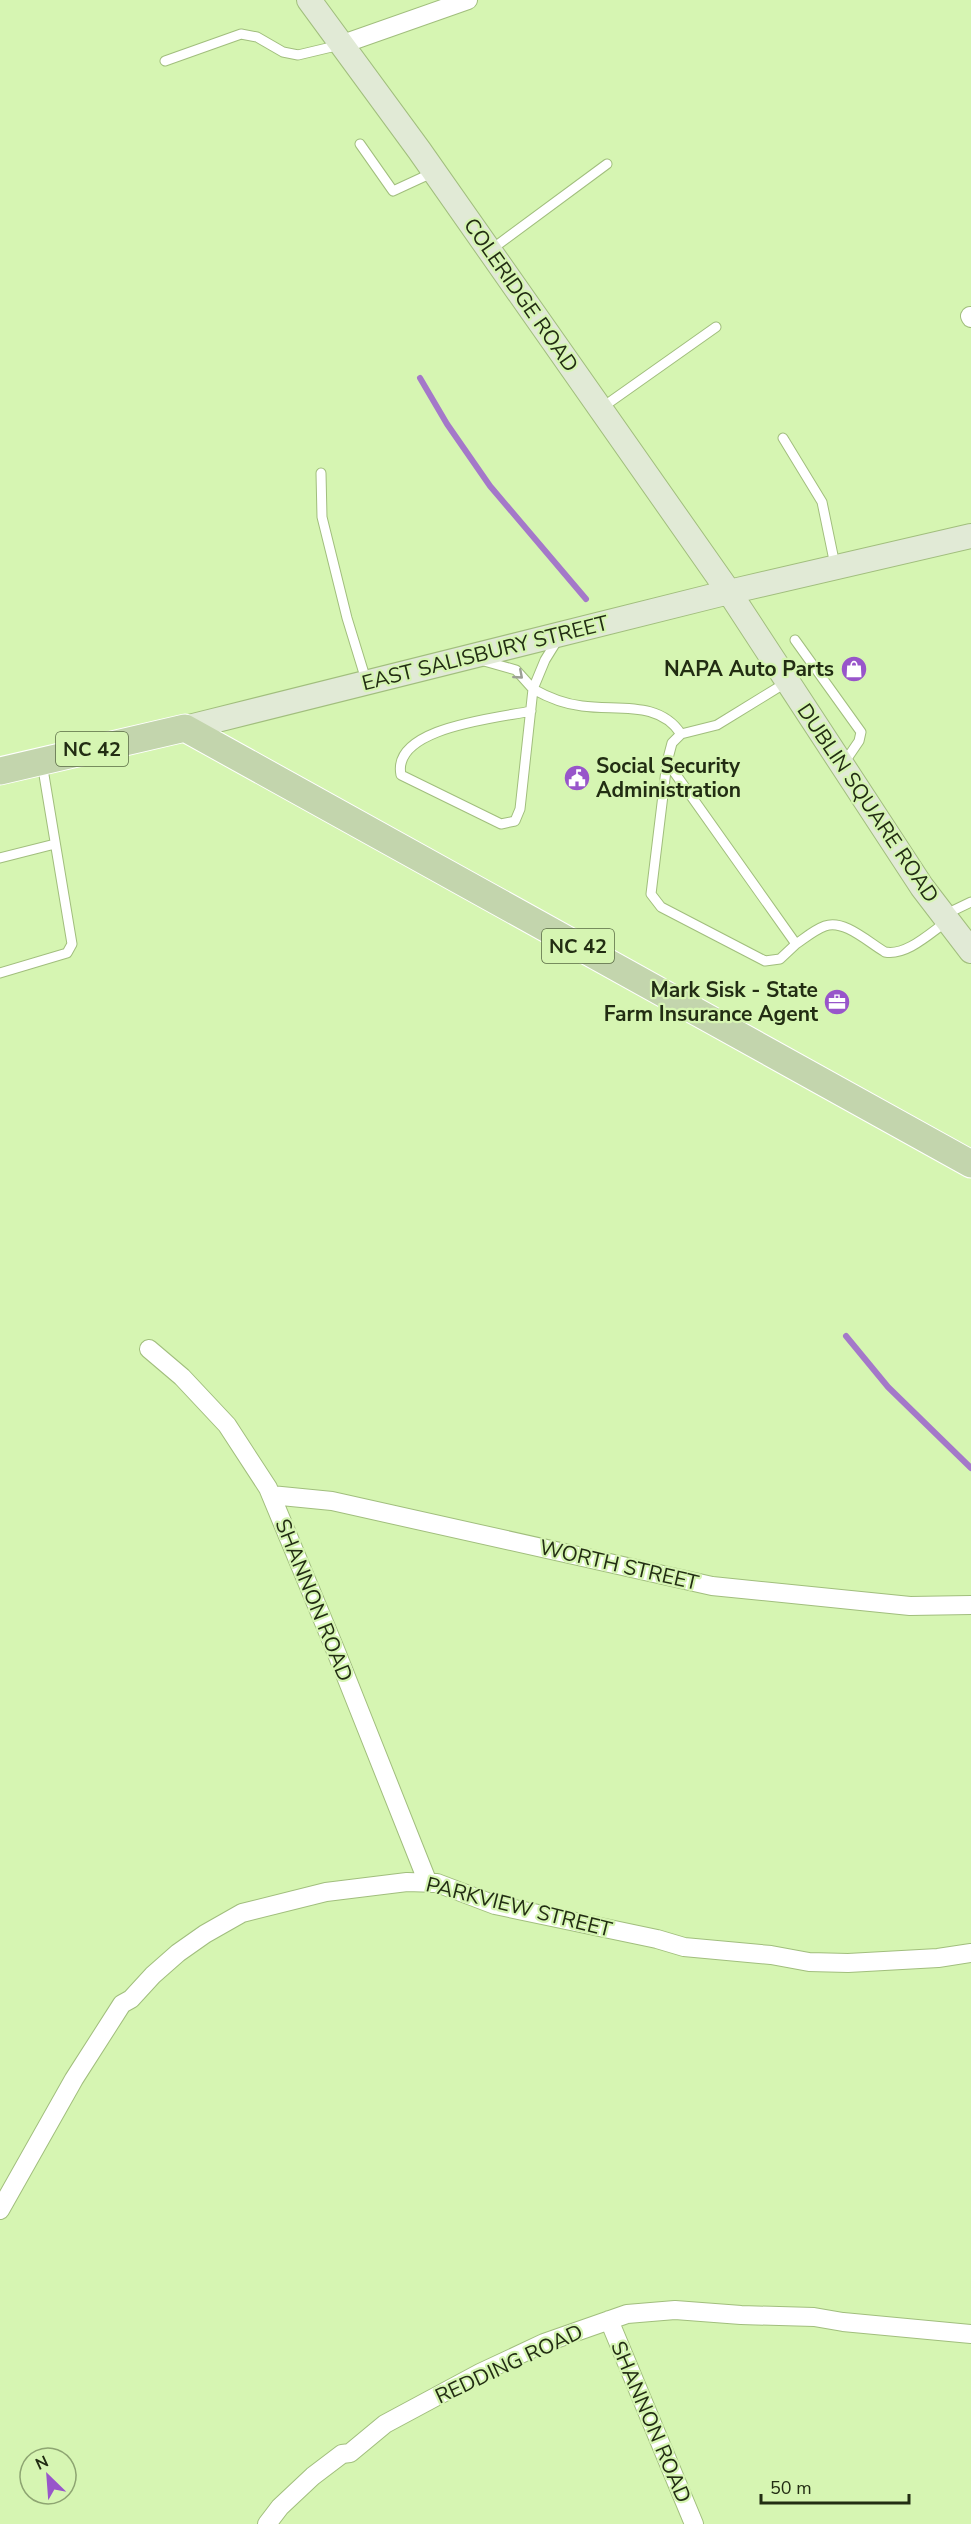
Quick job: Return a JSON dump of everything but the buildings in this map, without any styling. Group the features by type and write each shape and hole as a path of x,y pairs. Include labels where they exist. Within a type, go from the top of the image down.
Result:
{"main road":[{"name":"EAST SALISBURY STREET","path":"0,771 184,728"},
{"name":"NC 42","path":"184,728 971,1164"}],"street":[{"name":"COLERIDGE ROAD","path":"309,0 434,172 729,592"},
{"path":"340,45 468,0"},
{"name":"EAST SALISBURY STREET","path":"184,728 729,592 971,537"},
{"name":"DUBLIN SQUARE ROAD","path":"729,592 922,887 971,951"},
{"name":"SHANNON ROAD","path":"149,1349 183,1377 227,1425 270,1495 335,1649 428,1883"},
{"name":"WORTH STREET","path":"270,1495 332,1501 711,1586 910,1606 971,1605"},
{"name":"PARKVIEW STREET","path":"0,2210 74,2079 122,2004 131,1999 178,1953 205,1934 242,1913 326,1892 407,1882 437,1883 495,1905 657,1939 684,1947 732,1953 771,1954 809,1962 848,1963 938,1958 971,1953"},
{"name":"REDDING ROAD","path":"267,2524 280,2507 313,2476 342,2454 350,2452 385,2424 480,2373 544,2343 627,2314 675,2310 814,2317 855,2324 971,2334"},
{"name":"SHANNON ROAD","path":"609,2320 694,2524"}],"lane":[{"path":"165,61 241,34 257,37 283,52 298,55 340,45"},
{"path":"360,144 393,191 434,172"},
{"path":"490,251 607,164"},
{"path":"600,409 716,327"},
{"path":"783,438 822,502 835,568"},
{"path":"321,473 322,517 347,618 367,682"},
{"path":"531,711 436,731 413,743 403,756 401,775 501,824 515,821 520,809 531,711 533,689 545,660 561,634"},
{"path":"795,640 861,732 859,741 843,765"},
{"path":"464,658 500,664 516,670 533,689 554,700 582,706 656,712 670,720 681,734"},
{"path":"788,682 717,725 681,734 672,742 667,762 651,894 654,901 661,908 765,961 780,959 796,944 822,927 833,924 842,926 885,952 892,954 902,952 971,902"},
{"path":"0,973 67,953 72,944 42,761"},
{"path":"667,762 796,944"},
{"path":"0,858 56,844"}],"waterway":[{"path":"420,378 447,424 490,486 586,599"},
{"path":"846,1336 888,1387 971,1468"}],"place":[{"name":"NAPA Auto Parts","path":"854,669"},
{"name":"Social Security Administration","path":"577,778"},
{"name":"Mark Sisk - State Farm Insurance Agent","path":"837,1002"}]}
